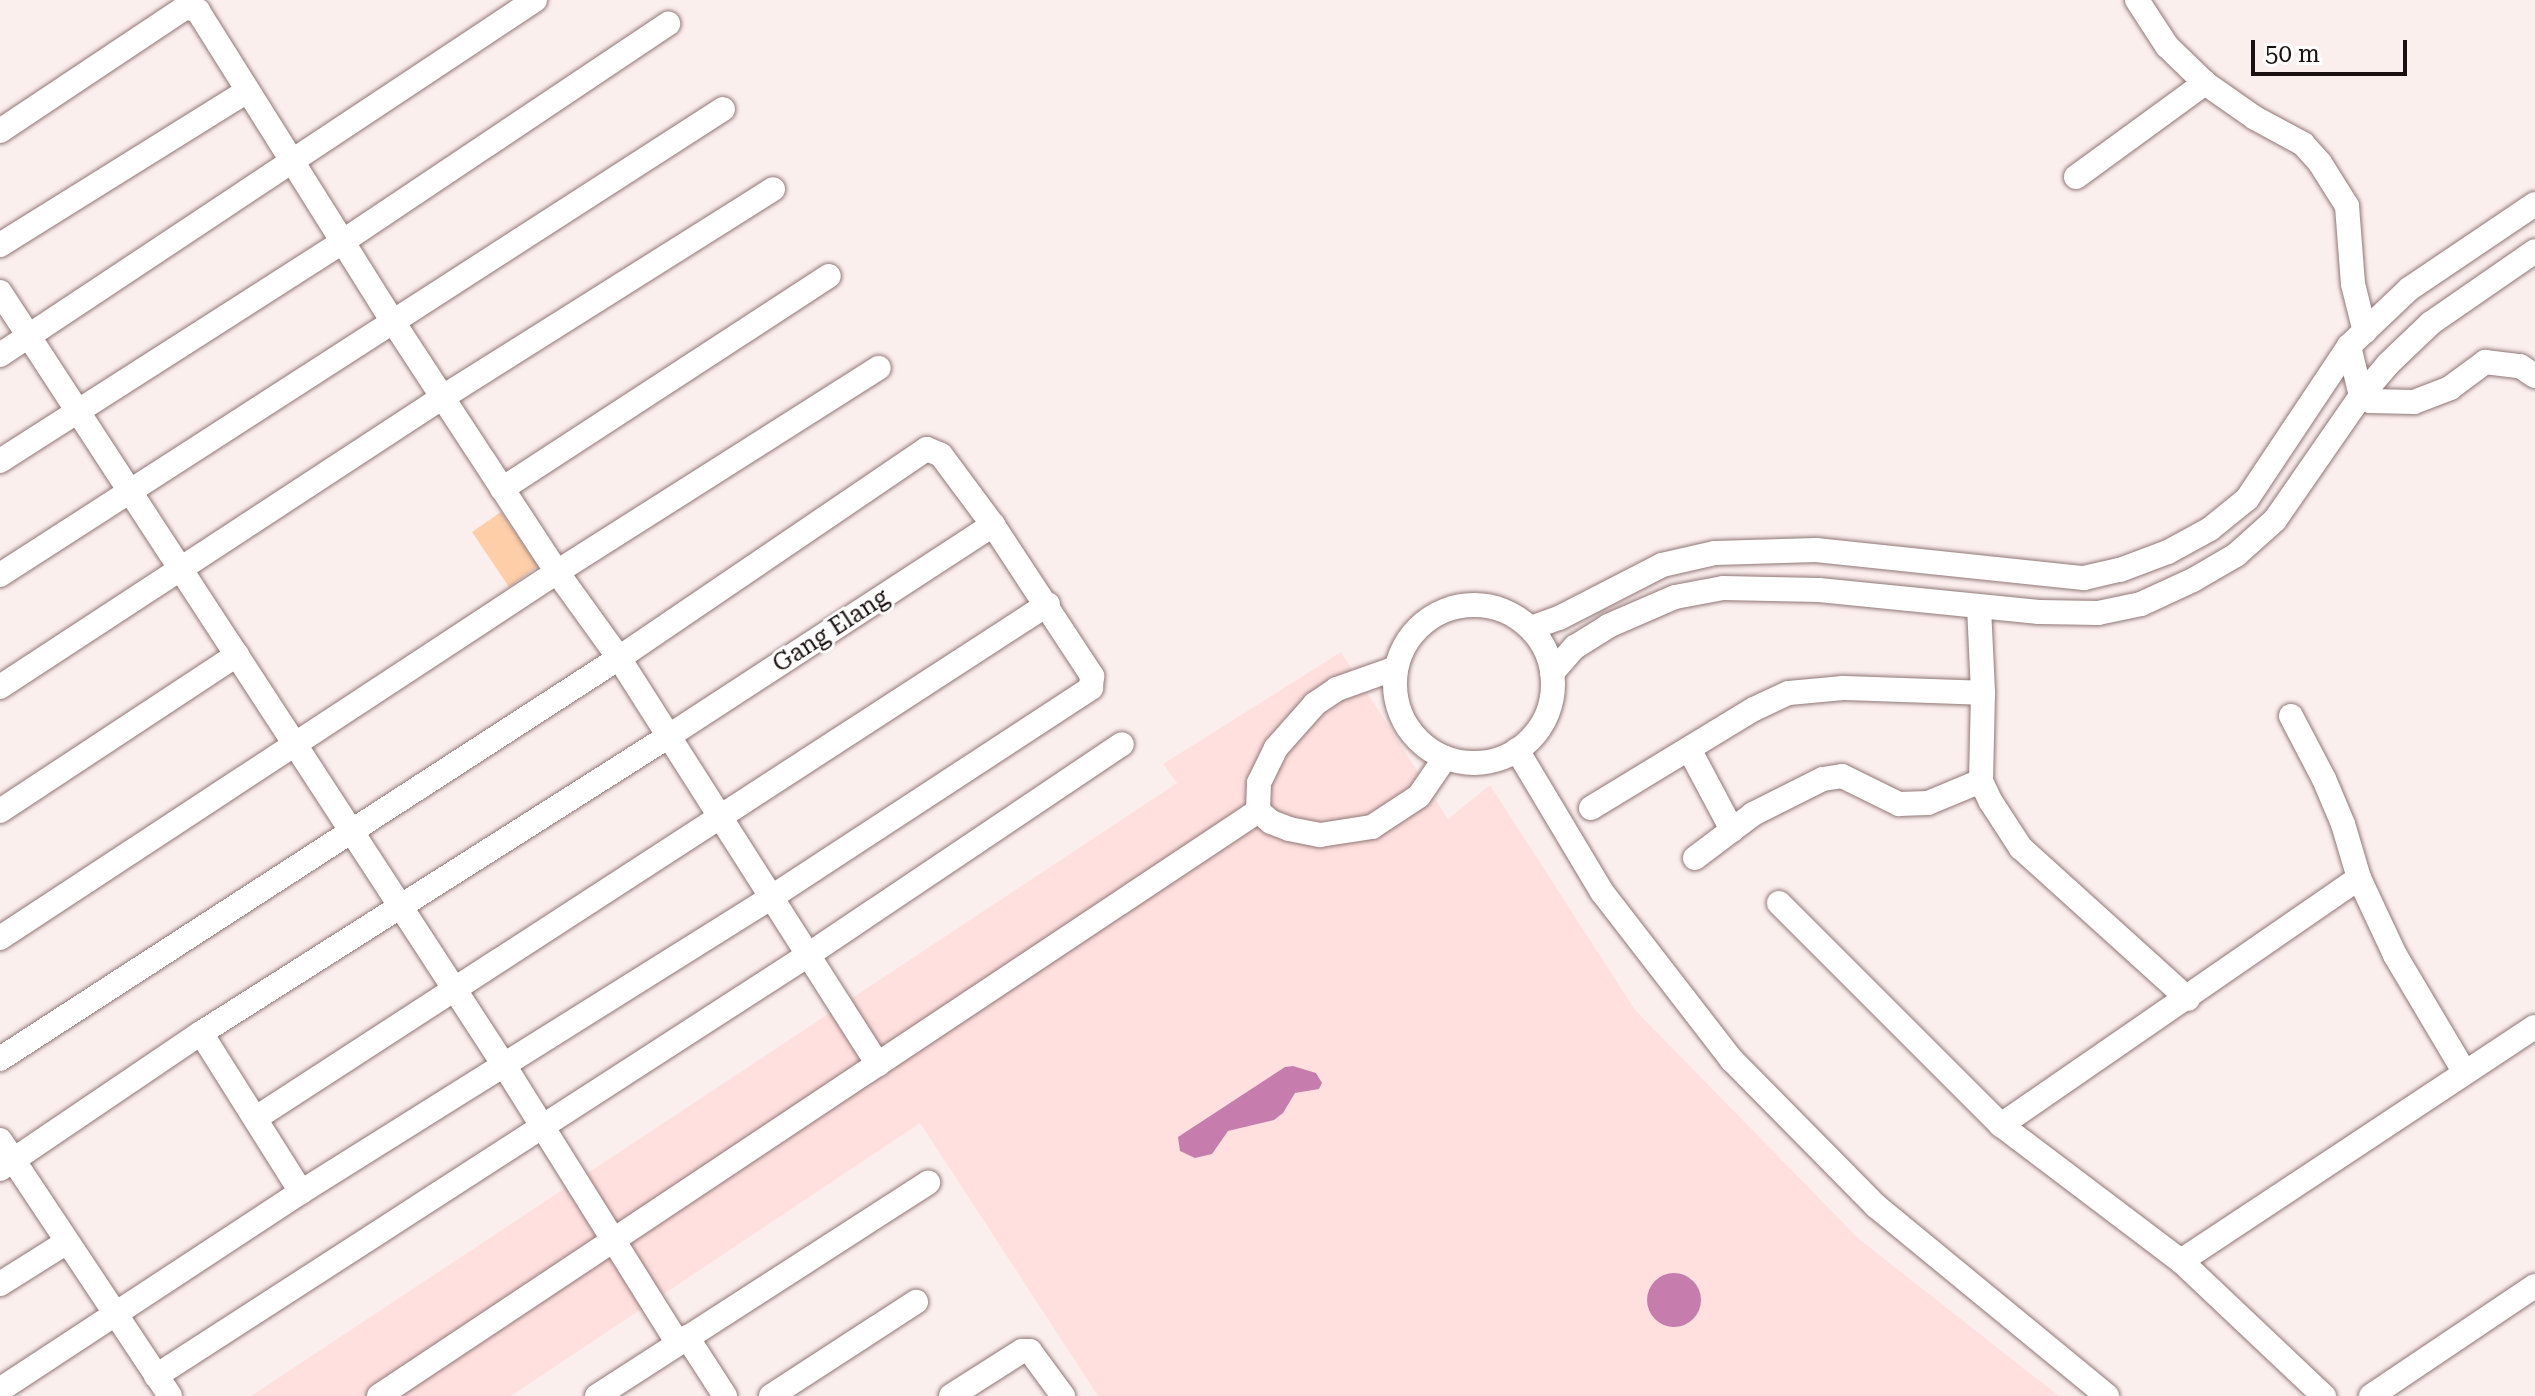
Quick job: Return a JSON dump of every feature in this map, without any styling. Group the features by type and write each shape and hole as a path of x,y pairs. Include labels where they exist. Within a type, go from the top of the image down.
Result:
{"street":[{"path":"0,355 535,0"},
{"path":"2137,0 2167,46 2205,83 2255,118 2303,144 2320,163 2347,206 2361,396"},
{"path":"0,131 186,7 198,11 292,162 345,240 392,320 557,572 619,658 878,1064"},
{"path":"0,461 345,240 668,24"},
{"path":"2076,177 2205,83"},
{"path":"0,245 247,91"},
{"path":"0,575 723,109"},
{"path":"0,687 443,397 773,189"},
{"path":"1531,628 1559,618 1662,565 1715,553 1816,550 2084,578 2120,570 2168,552 2210,529 2247,499 2357,339 2409,289 2535,204"},
{"path":"1552,673 1575,647 1608,626 1675,597 1723,588 1819,590 1979,607 2098,613 2141,604 2193,580 2236,555 2275,520 2361,396 2388,364 2431,323 2535,251"},
{"path":"502,489 829,276"},
{"path":"0,292 296,743 614,1240 725,1396"},
{"path":"2361,396 2390,404 2414,402 2450,388 2485,362 2520,366 2535,376"},
{"path":"0,938 557,572 879,368"},
{"path":"0,1059 350,829 619,658 927,449 941,455 993,525 1090,671 1091,688 772,897 301,1192 0,1390"},
{"name":"Gang Elang","path":"4,1156 669,736 993,525"},
{"path":"256,1118 1048,604"},
{"path":"1470,604 1492,606 1513,615 1531,628 1545,649 1552,673 1552,695 1546,717 1534,735 1517,750 1481,762 1445,758 1425,747 1410,731 1399,712 1394,690 1396,668 1414,632 1428,619 1448,609 1470,604"},
{"path":"1979,607 1983,693 1981,781 2021,848 2188,999"},
{"path":"0,811 237,655"},
{"path":"1258,811 1259,783 1276,748 1315,704 1337,689 1396,668"},
{"path":"1591,808 1754,709 1789,693 1843,688 1983,693"},
{"path":"2291,716 2343,824 2359,878 2419,1000 2464,1071"},
{"path":"4,1156 67,1242 163,1386 541,1125 808,955 1122,744"},
{"path":"1689,749 1732,830"},
{"path":"1517,750 1602,892 1732,1060 1876,1206 2107,1396"},
{"path":"1258,811 1271,822 1289,829 1320,835 1372,827 1419,796 1445,758"},
{"path":"1695,858 1753,814 1823,779 1842,776 1899,804 1928,803 1981,781"},
{"path":"379,1396 1258,811"},
{"path":"2001,1125 2188,999 2359,878"},
{"path":"1779,903 2001,1125 2181,1261 2324,1396"},
{"path":"2181,1261 2464,1071 2535,1027"},
{"path":"201,1033 301,1192"},
{"path":"597,1396 928,1183"},
{"path":"0,1284 67,1242"},
{"path":"2371,1396 2535,1286"},
{"path":"771,1396 916,1302"},
{"path":"951,1396 1022,1351 1030,1351 1063,1396"}],"shaded area":[{"path":"501,512 538,566 509,587 472,532"},
{"path":"1341,652 1448,819 1490,785 1635,1010 1859,1239 2059,1396 1098,1396 920,1123 511,1396 251,1396 1177,783 1163,764"},
{"path":"1293,1066 1316,1073 1322,1083 1319,1089 1295,1093 1283,1113 1274,1120 1228,1131 1212,1154 1195,1158 1180,1151 1178,1137 1285,1067"},
{"path":"1674,1273 1693,1281 1701,1300 1693,1319 1674,1327 1655,1319 1647,1300 1655,1281"}]}
